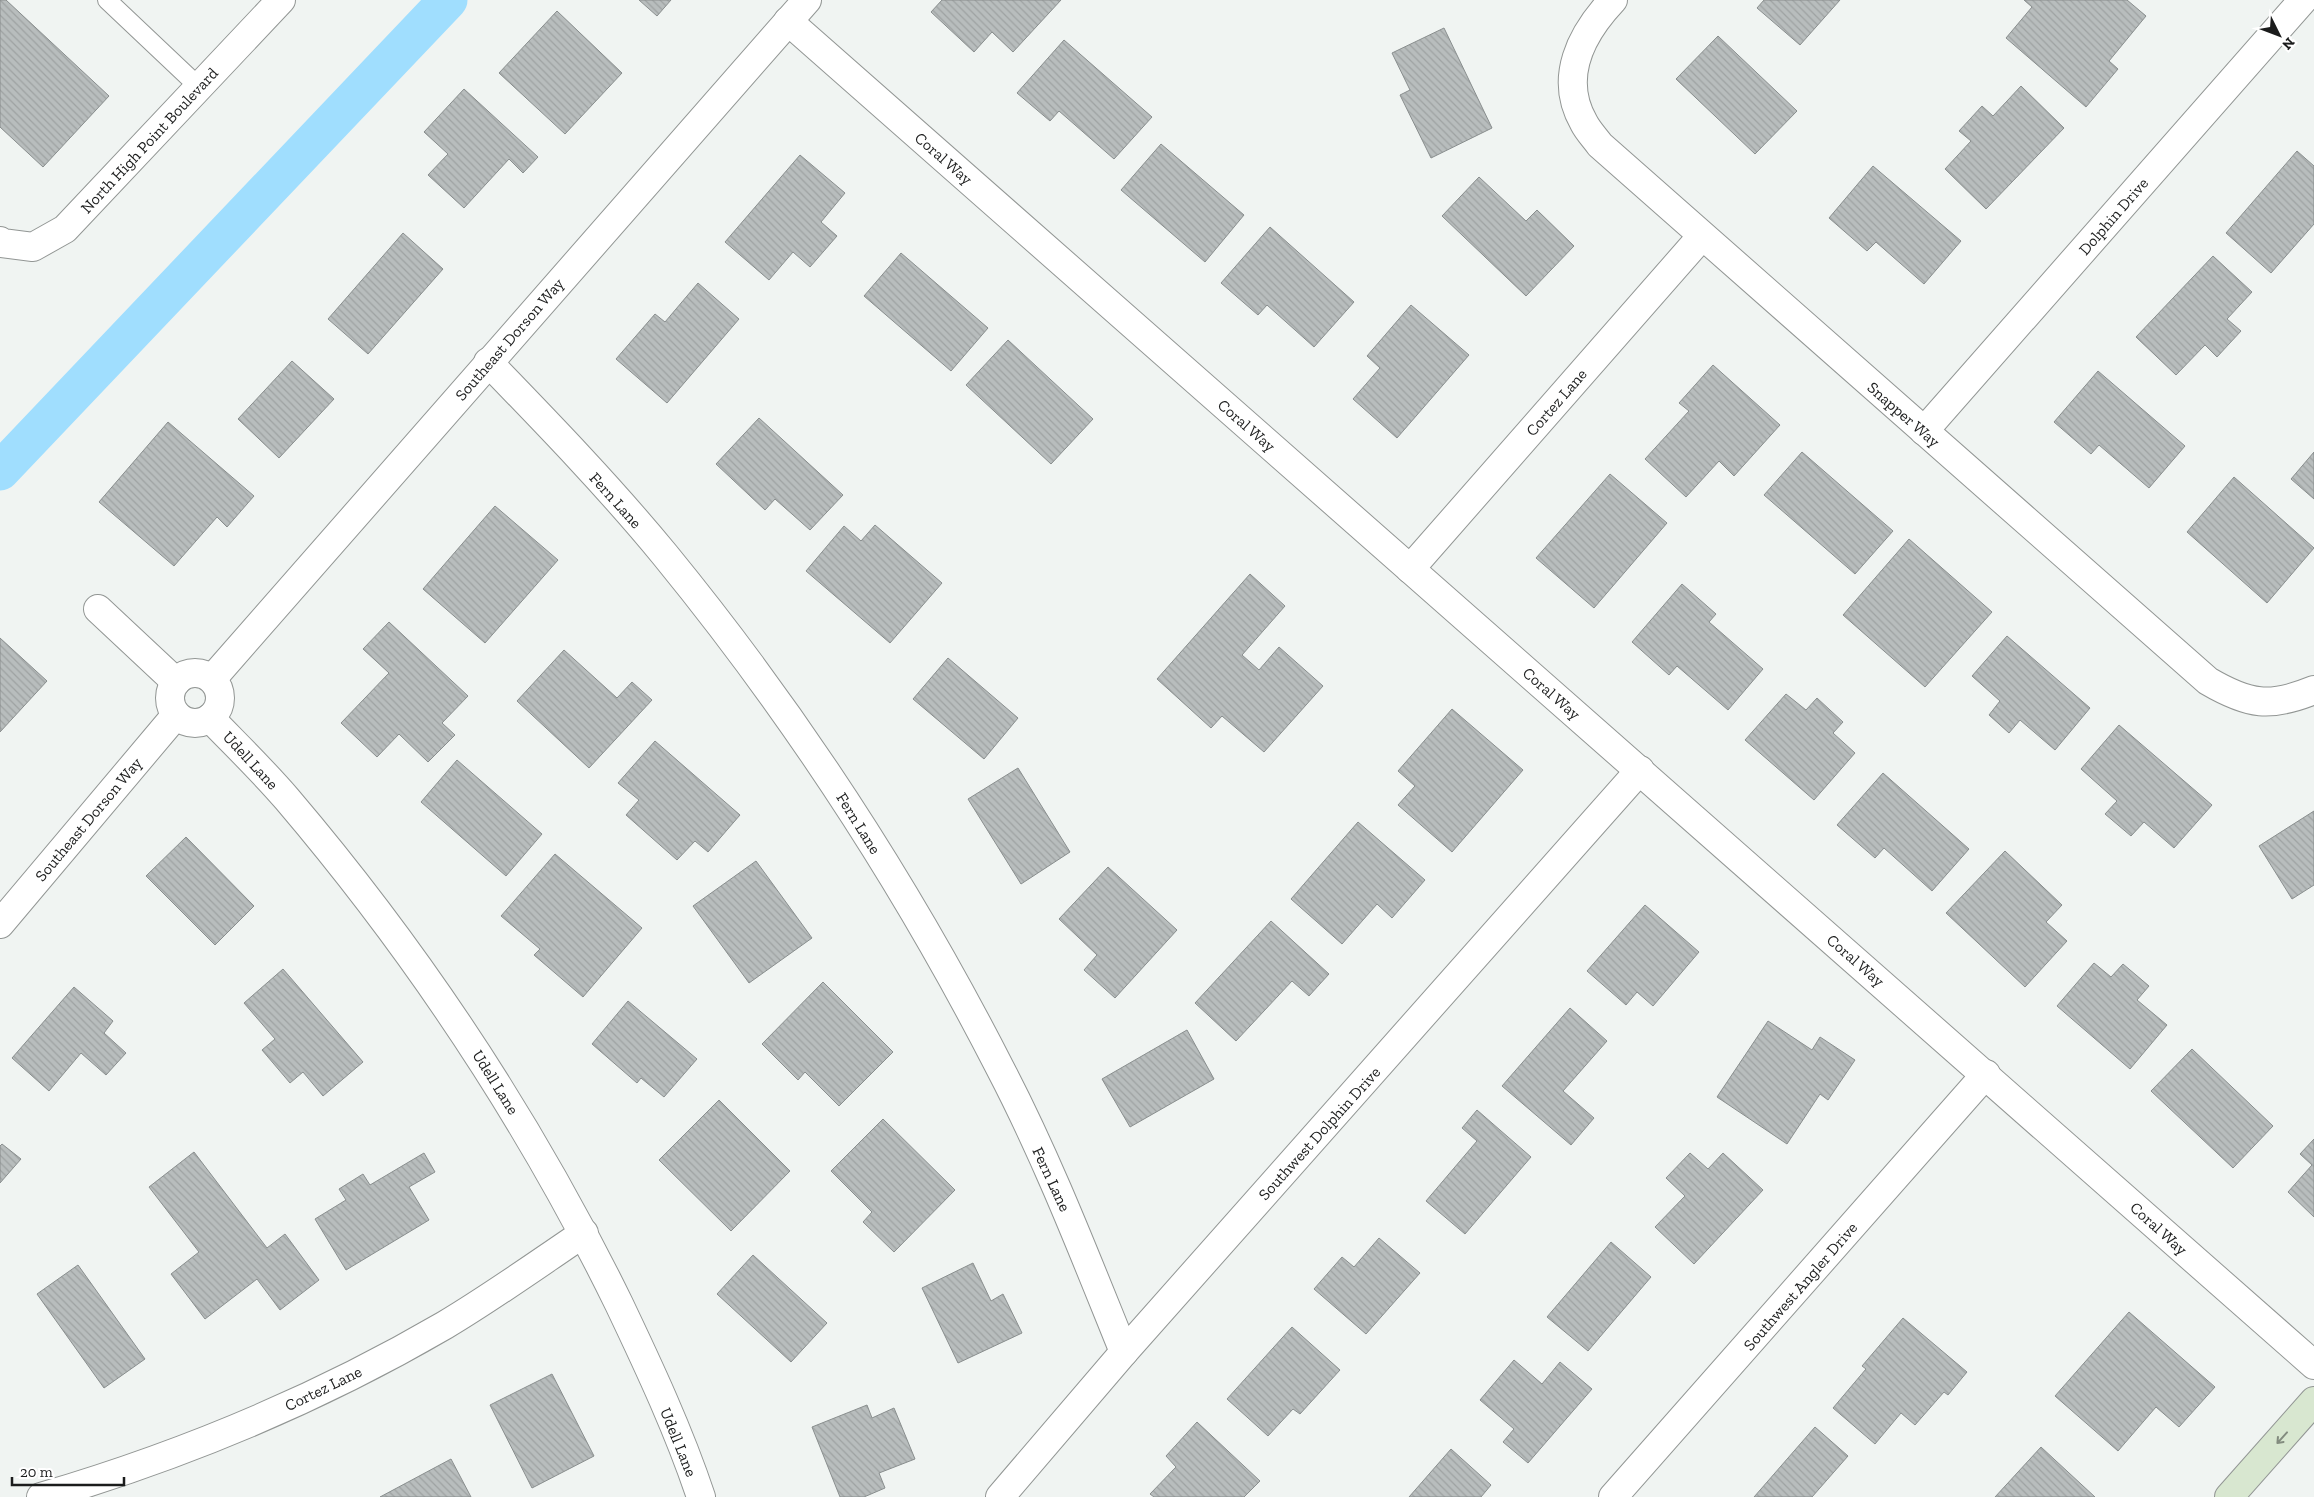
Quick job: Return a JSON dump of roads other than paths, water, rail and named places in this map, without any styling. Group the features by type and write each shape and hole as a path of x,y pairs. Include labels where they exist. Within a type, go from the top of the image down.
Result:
{"street":[{"name":"North High Point Boulevard","path":"0,241 2,243 33,247 65,229 281,0"},
{"name":"Southeast Dorson Way","path":"212,679 807,0"},
{"name":"Snapper Way","path":"1613,0 1599,15 1583,39 1574,66 1574,95 1583,122 1600,146 2208,681 2233,696 2261,703 2289,700 2314,690"},
{"name":"Dolphin Drive","path":"1924,431 2303,0"},
{"name":"Coral Way","path":"788,21 1986,1074 2314,1365"},
{"name":"Cortez Lane","path":"1410,568 1702,236"},
{"name":"Fern Lane","path":"488,362 562,439 664,555 759,676 847,802 928,934 1001,1070 1067,1210 1124,1352"},
{"path":"98,609 176,682"},
{"path":"197,673 212,679 217,686 219,703 210,718 196,723 189,722 176,715 172,709 170,695 176,682 181,677 197,673"},
{"name":"Southeast Dorson Way","path":"0,924 176,715"},
{"name":"Udell Lane","path":"210,718 286,798 386,922 458,1021 532,1140 584,1233 645,1359 701,1497"},
{"name":"Southwest Dolphin Drive","path":"1000,1497 1124,1352 1640,770"},
{"name":"Southwest Angler Drive","path":"1614,1497 1986,1074"},
{"name":"Cortez Lane","path":"41,1497 105,1478 222,1435 336,1384 445,1324 584,1233"},
{"path":"2229,1497 2314,1401"}],"lane":[{"path":"107,0 199,87"}],"waterway":[{"path":"0,471 448,0"}]}
